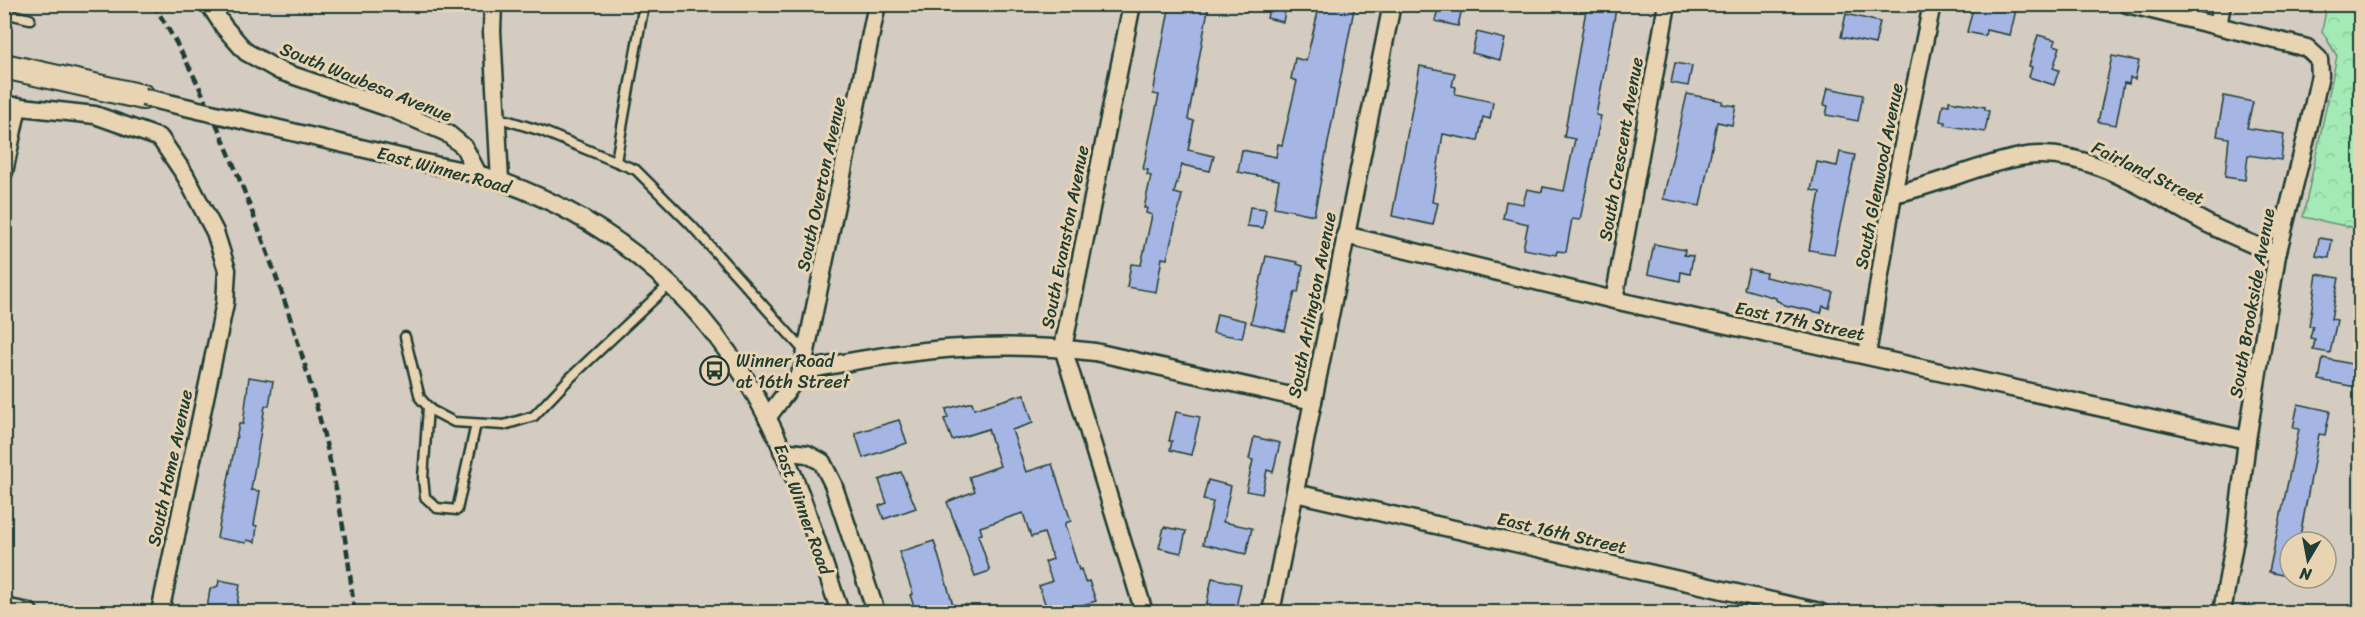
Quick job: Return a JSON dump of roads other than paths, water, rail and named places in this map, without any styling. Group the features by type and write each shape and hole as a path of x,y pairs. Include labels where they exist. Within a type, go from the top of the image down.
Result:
{"street":[{"name":"South Waubesa Avenue","path":"209,4 224,27 246,52 280,71 392,109 447,133 464,147 479,176"},
{"path":"493,4 492,31 500,180"},
{"name":"South Overton Avenue","path":"802,371 877,4"},
{"name":"South Evanston Avenue","path":"1132,4 1063,348 1144,612"},
{"name":"South Arlington Avenue","path":"1271,612 1392,4"},
{"name":"South Crescent Avenue","path":"1614,300 1667,4"},
{"name":"South Glenwood Avenue","path":"1867,355 1893,194 1932,4"},
{"path":"2127,4 2218,26 2222,4"},
{"name":"South Brookside Avenue","path":"2218,26 2307,48 2319,59 2320,75 2277,255 2222,612"},
{"name":"East Winner Road","path":"4,66 500,180 586,219 659,272 725,344 767,418 782,451 840,612"},
{"path":"4,172 11,105"},
{"name":"South Home Avenue","path":"11,105 95,116 160,138 185,175 215,232 227,270 225,303 160,612"},
{"name":"Fairland Street","path":"1893,194 2021,156 2050,156 2077,160 2123,179 2212,226 2277,255"},
{"name":"East 17th Street","path":"1346,235 1614,300 2247,440"},
{"path":"767,418 802,371 930,348 997,345 1095,352 1313,401"},
{"path":"782,451 807,454 822,462 833,484 876,612"},
{"name":"East 16th Street","path":"1295,493 1820,612"},
{"path":"4,607 29,612"}],"lane":[{"path":"616,161 644,4"},
{"path":"4,14 30,19"},
{"path":"496,117 542,130 636,170 665,196 806,353"},
{"path":"405,337 420,398 428,407 454,422 504,425 534,416 569,379 671,284"},
{"path":"428,407 423,478 425,497 437,508 457,510 476,424"}],"railway":[{"path":"153,4 182,53 219,130 251,209 286,307 317,407 329,458 340,509 354,612"}],"place":[{"name":"Winner Road at 16th Street","path":"715,371"}]}
